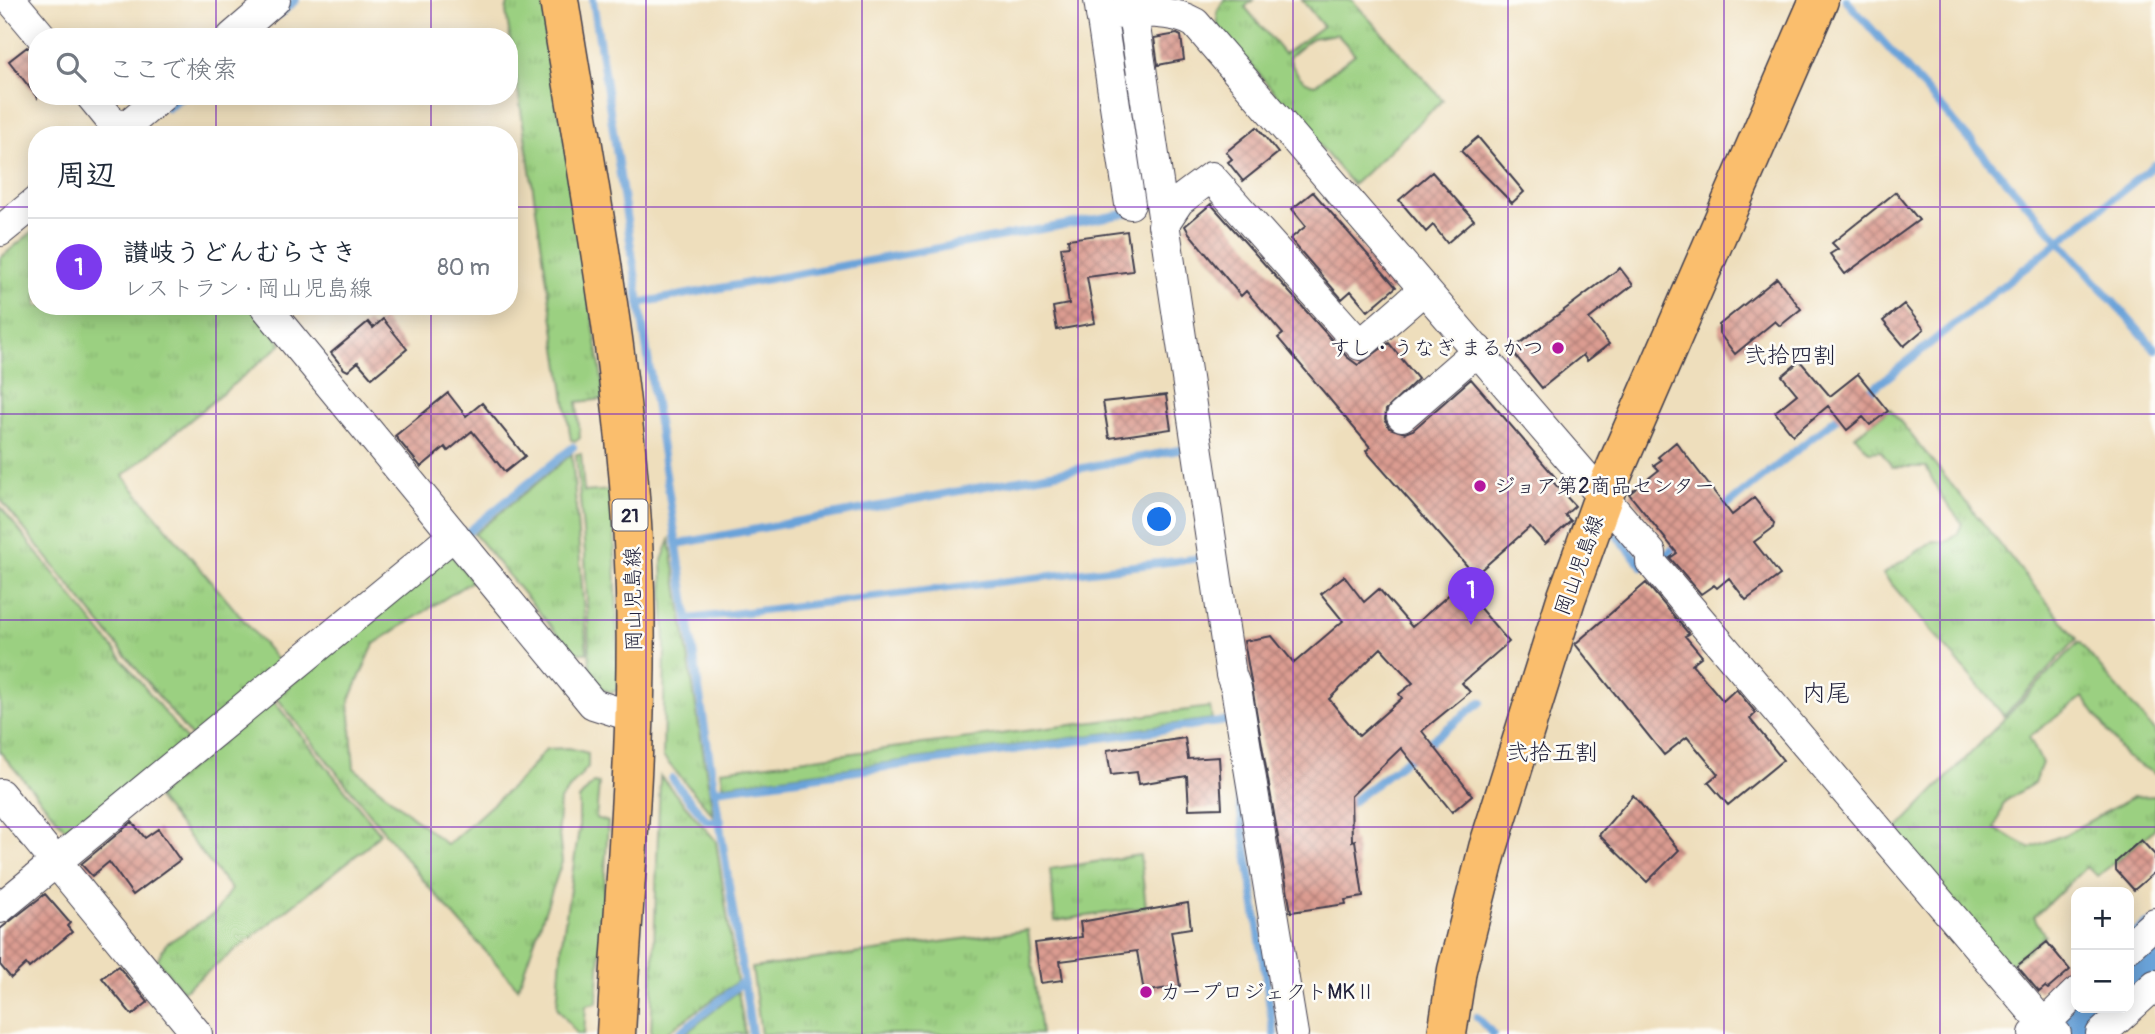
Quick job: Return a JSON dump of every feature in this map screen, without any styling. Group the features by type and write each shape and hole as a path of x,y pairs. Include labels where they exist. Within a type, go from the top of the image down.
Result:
{"main road":[{"name":"岡山児島線","path":"559,0 620,395 635,591 634,717 616,1034"},
{"name":"岡山児島線","path":"1447,1034 1457,970 1492,836 1566,598 1604,497 1819,0"}],"street":[{"path":"11,0 34,28"},
{"path":"242,28 275,0"},
{"path":"1115,9 1130,204"},
{"path":"1115,9 1163,225 1231,675 1236,688 1293,1034"},
{"path":"1115,9 1184,16 1195,23 1471,357 1604,497 1651,554 1653,565 2045,1030 2071,999"},
{"path":"98,105 114,126"},
{"path":"129,126 152,105"},
{"path":"1163,225 1179,201 1211,177 1360,345 1416,296"},
{"path":"0,231 28,208"},
{"path":"272,315 593,704 634,717"},
{"path":"1402,416 1471,357"},
{"path":"0,908 454,535"},
{"path":"0,794 197,1034"},
{"path":"2134,942 2155,923"},
{"path":"2101,1034 2155,985"}],"green space":[{"path":"509,0 543,0 605,399 577,402 580,438 576,441 571,440 518,90 518,28 509,28 506,11"},
{"path":"1224,0 1253,0 1245,7 1284,54 1323,26 1302,0 1352,0 1443,100 1353,185 1218,26 1217,13","holes":["1337,34 1355,54 1315,85 1298,75 1289,57 1312,38"]},
{"path":"28,235 28,315 258,315 282,344 123,476 283,667 192,738 0,499 0,258"},
{"path":"1890,409 2077,639 2004,716 1883,574 1933,541 1945,542 1958,533 1962,523 1942,498 1926,467 1892,467 1881,451 1869,452 1855,436"},
{"path":"572,454 587,653 573,653 474,534"},
{"path":"576,454 581,454 584,492 613,490 619,678 618,689 612,693 603,689 590,670 585,554"},
{"path":"0,506 189,743 80,830 68,832 0,752"},
{"path":"670,540 713,815 663,757 665,645 662,560"},
{"path":"450,553 472,581 374,644 349,702 354,768 447,845 523,777 546,749 569,748 588,753 588,767 560,800 558,825 562,862 518,988 428,886 276,697"},
{"path":"2079,642 2155,732 2155,774 2126,757 2083,697 2029,737 2042,763 2034,783 2004,802 1995,829 2030,848 2066,834 2133,797 2155,796 2155,829 2098,876 2086,867 2034,917 2045,936 2005,968 1893,833"},
{"path":"272,699 380,833 368,846 183,991 157,960 166,944 215,913 231,889 156,797"},
{"path":"1210,707 1212,719 723,785 721,770"},
{"path":"660,776 716,841 737,982 665,1034 651,1034"},
{"path":"593,783 599,784 596,818 608,822 597,1003 586,1005 584,1034 577,1034 557,1007 562,942 579,829 579,799"},
{"path":"1140,855 1146,907 1055,921 1050,869"},
{"path":"1028,930 1041,1034 761,1034 752,968"},
{"path":"738,991 745,1034 685,1034"}],"building":[{"path":"1177,34 1181,36 1184,60 1158,65 1154,38"},
{"path":"28,48 28,85 9,61"},
{"path":"1257,127 1278,153 1243,181 1228,162 1232,159 1226,152"},
{"path":"1478,137 1524,192 1512,203 1461,151"},
{"path":"1432,172 1474,220 1447,243 1433,225 1426,232 1399,200"},
{"path":"1313,192 1396,287 1368,311 1351,291 1342,299 1290,239 1306,226 1292,209"},
{"path":"1896,192 1919,220 1845,274 1830,254 1838,249 1832,243"},
{"path":"1211,204 1347,357 1358,365 1389,343 1418,379 1386,410 1385,419 1389,428 1405,433 1413,430 1471,379 1556,478 1552,481 1575,506 1565,515 1571,521 1545,544 1530,527 1475,575 1366,451 1370,447 1278,338 1283,334 1246,291 1241,296 1189,233 1185,226"},
{"path":"1127,231 1133,271 1087,277 1095,323 1057,330 1053,307 1069,304 1061,247 1069,246 1068,239"},
{"name":"すし・うなぎ まるかつ","path":"1620,268 1633,285 1589,319 1609,344 1587,361 1583,355 1542,388 1511,350"},
{"path":"1777,278 1801,309 1780,326 1775,321 1735,354 1719,333 1719,325"},
{"path":"1904,304 1924,329 1904,346 1883,321"},
{"path":"383,319 407,349 372,378 358,362 348,371 344,369 331,353 368,322 373,328"},
{"path":"1800,361 1830,396 1858,374 1888,411 1870,425 1863,417 1847,430 1828,406 1793,435 1775,412 1797,394 1782,376"},
{"path":"448,393 466,416 482,403 525,456 505,472 472,431 448,451 445,447 421,467 395,436"},
{"path":"1166,395 1171,429 1109,438 1103,402"},
{"path":"1676,442 1732,515 1754,498 1774,523 1773,528 1754,542 1780,575 1746,600 1729,578 1717,588 1714,585 1701,594 1670,558 1677,553 1629,494 1659,470 1654,465 1661,460 1658,457"},
{"path":"1344,576 1364,602 1379,589 1412,627 1460,585 1509,642 1462,683 1470,692 1422,731 1472,795 1452,812 1401,748 1351,796 1352,841 1355,840 1363,897 1345,900 1346,904 1291,912 1244,641 1272,636 1294,663 1343,621 1321,594","holes":["1381,648 1413,683 1399,694 1402,698 1359,736 1329,699"]},
{"path":"1646,583 1689,634 1685,636 1702,656 1692,664 1723,701 1736,689 1756,713 1750,719 1783,760 1728,805 1708,782 1718,774 1687,737 1664,755 1575,644"},
{"path":"1185,738 1188,759 1219,757 1222,808 1189,809 1187,776 1139,784 1137,772 1111,775 1107,750"},
{"path":"1633,795 1679,850 1647,882 1599,835"},
{"path":"132,822 145,838 158,829 180,860 133,895 109,862 92,876 81,864"},
{"path":"2141,840 2155,855 2155,872 2134,890 2116,870 2116,862"},
{"path":"45,894 70,923 67,926 72,932 29,968 26,964 11,978 0,965 0,929"},
{"path":"1188,903 1191,928 1171,931 1180,986 1144,992 1137,951 1060,961 1063,980 1041,983 1035,943 1082,937 1080,922"},
{"path":"2047,942 2070,970 2048,989 2045,987 2039,992 2017,966"},
{"path":"118,966 148,1002 132,1015 102,978"}],"waterway":[{"path":"280,14 296,0"},
{"path":"593,0 752,1034"},
{"path":"1846,0 2155,349"},
{"path":"1117,20 1147,211"},
{"path":"168,108 172,105"},
{"path":"1864,396 2155,165"},
{"path":"639,303 1129,213"},
{"path":"1719,512 1843,413"},
{"path":"464,535 573,447"},
{"path":"677,544 1184,449"},
{"path":"1611,529 1643,567"},
{"path":"1659,560 1682,542"},
{"path":"689,619 1201,558"},
{"path":"1343,809 1481,702"},
{"path":"716,790 1227,721"},
{"path":"1232,753 1274,1034"},
{"path":"672,779 707,821 721,821"},
{"path":"2134,962 2155,943"},
{"path":"678,1034 744,981"},
{"path":"2054,1034 2077,1013"},
{"path":"1477,1017 1493,1034"}],"place":[{"name":"すし・うなぎ まるかつ","path":"1558,348"},
{"name":"ジョア第2商品センター","path":"1480,486"},
{"name":"讃岐うどんむらさき","path":"1471,625"},
{"name":"カープロジェクトMKⅡ","path":"1146,992"}],"district":[{"name":"弐拾四割","path":"1790,355"},
{"name":"内尾","path":"1826,693"},
{"name":"弐拾五割","path":"1552,752"}]}
